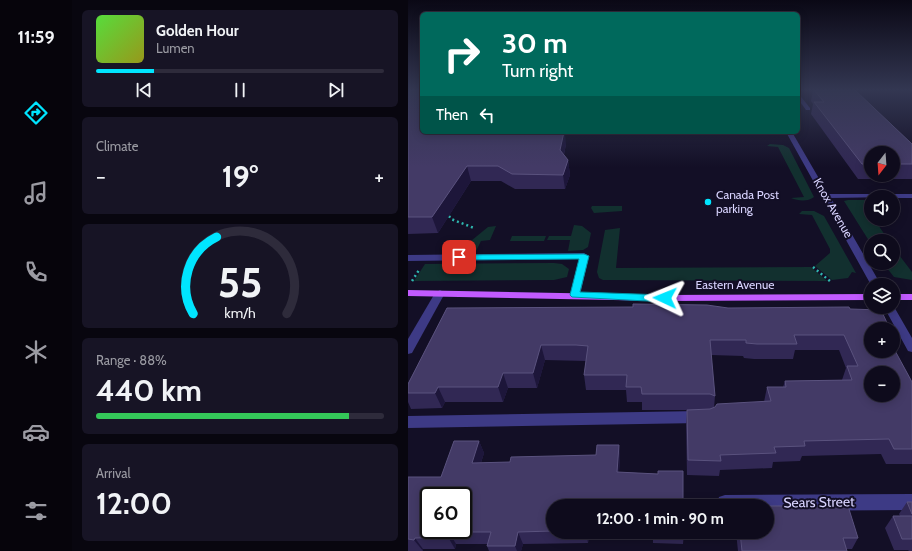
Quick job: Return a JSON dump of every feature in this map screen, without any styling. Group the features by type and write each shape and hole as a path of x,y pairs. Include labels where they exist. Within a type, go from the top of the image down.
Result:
{"main road":[{"name":"Eastern Avenue","path":"409,288 440,293 665,298 864,297"},
{"path":"900,297 912,297"}],"street":[{"name":"Knox Avenue","path":"790,134 872,278"},
{"path":"826,196 912,196"},
{"path":"408,258 584,256 575,295"},
{"path":"408,350 440,293"},
{"path":"893,314 912,348"},
{"path":"408,422 708,417"},
{"name":"Sears Street","path":"774,503 912,502"}],"path":[{"path":"449,216 451,219 474,228"},
{"path":"409,288 423,264"},
{"path":"813,267 831,282"}],"green space":[{"path":"770,144 783,145 789,148 814,197 809,200 797,200 791,198 804,197 778,147 767,146"},
{"path":"864,200 864,226 879,226 884,234 865,234 844,201"},
{"path":"592,206 622,206 622,211 594,213 591,208"},
{"path":"802,211 814,211 824,216 856,273 852,272 848,278 832,280 815,266 830,253 830,249 812,215 799,214"},
{"path":"574,225 582,226 591,233 588,247 583,250 568,251 570,240 547,240 549,236 571,236"},
{"path":"496,226 490,240 481,241 476,251 467,250 466,245 488,227"},
{"path":"620,228 616,268 811,267 827,281 603,280 599,278 597,272 605,230"},
{"path":"512,236 546,236 544,241 510,241"},
{"path":"900,256 912,272 912,280 894,277 888,270 900,270"},
{"path":"425,264 562,264 569,269 567,277 554,280 414,281"}],"building":[{"path":"408,116 420,116 420,134 564,134 560,150 568,160 563,175 512,174 498,166 467,166 432,217 408,217"},
{"path":"825,116 882,116 912,144 912,164 900,164 900,146 864,146 864,164 862,164"},
{"path":"633,304 707,305 728,308 849,307 850,309 864,309 864,314 883,314 887,322 864,322 864,358 899,358 912,382 912,449 894,449 889,439 804,441 805,446 774,447 776,453 720,455 721,461 688,460 687,410 710,409 715,407 717,404 771,401 767,387 786,387 785,381 852,380 847,366 858,366 844,335 794,335 797,344 757,344 746,343 746,340 710,340 715,396 710,394 642,394 641,387 626,387 627,375 584,375 588,346 576,345 541,345 533,373 503,373 498,387 438,387 435,393 408,393 408,384 447,308 633,307"},
{"path":"454,441 479,441 472,463 510,462 511,457 596,455 597,445 619,445 617,472 658,474 658,471 683,471 683,499 546,499 546,531 518,532 515,546 487,546 491,532 472,532 472,487 420,487 420,538 415,538 414,540 408,539 408,477 441,477"},
{"path":"907,502 912,502 912,514"},
{"path":"774,506 848,506 858,538 843,538 847,551 742,551 741,539 774,539"},
{"path":"893,516 912,516 912,539 902,539"}],"place":[{"name":"Canada Post parking","path":"708,202"}],"route":[{"path":"459,257 584,256 575,295 665,298"}]}
